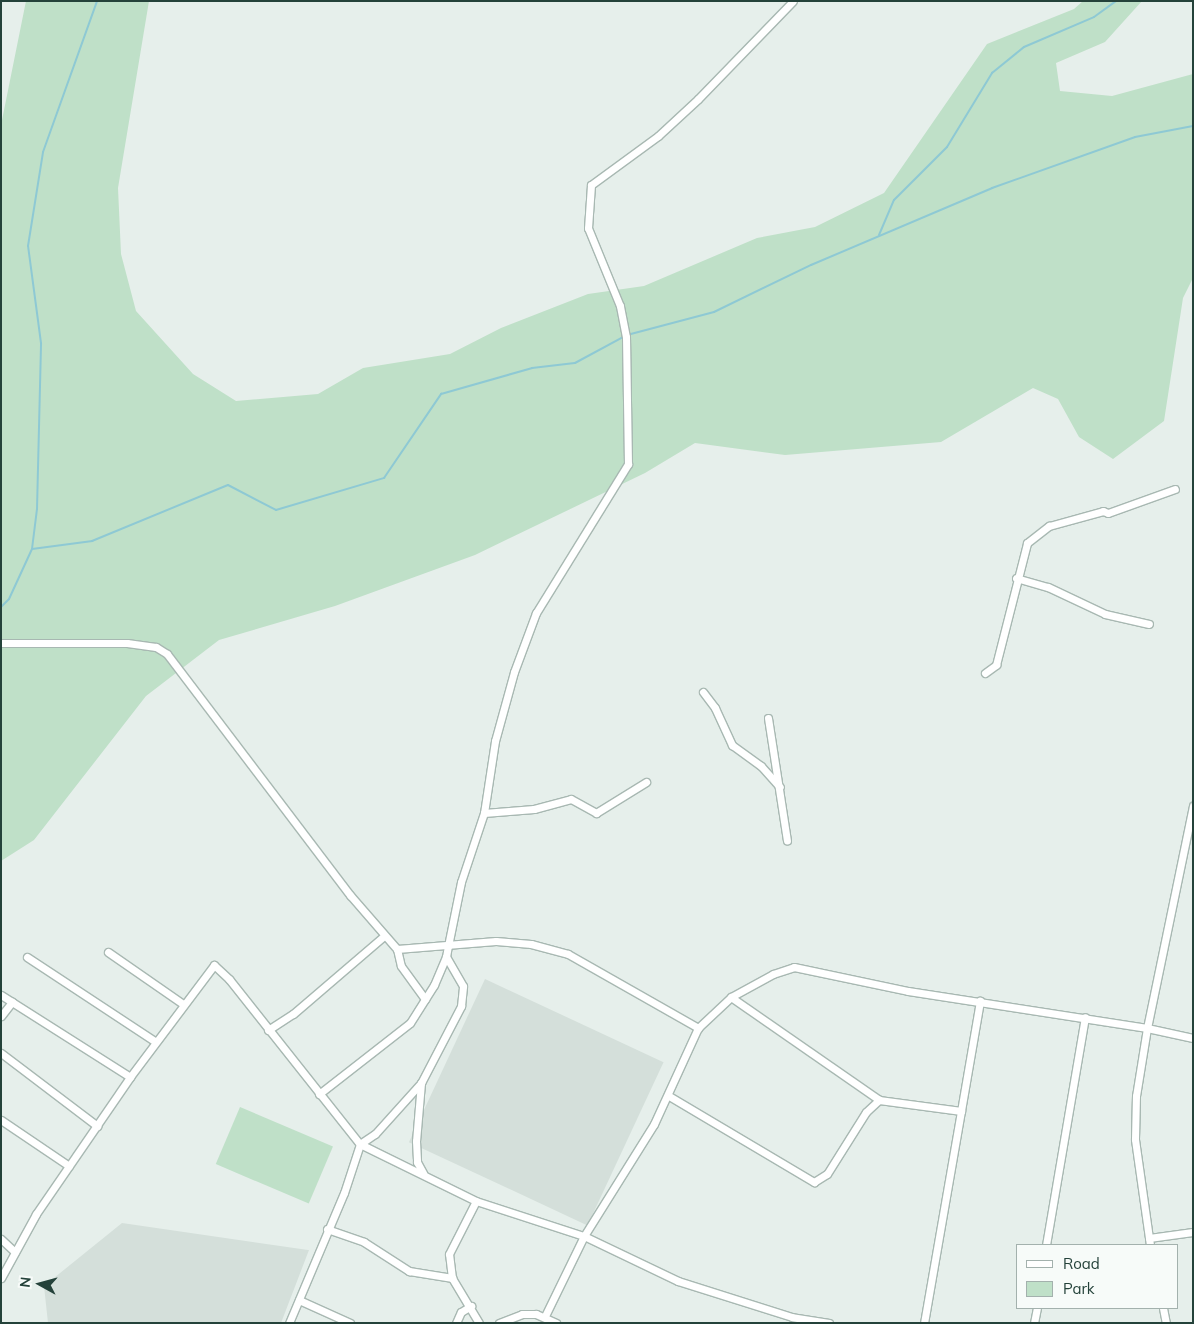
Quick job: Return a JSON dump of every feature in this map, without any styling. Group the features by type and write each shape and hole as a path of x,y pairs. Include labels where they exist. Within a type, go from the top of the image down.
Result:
{"street":[{"path":"319,1094 410,1023 425,999 446,957 461,882 484,813 495,741 531,622 628,464 626,337 620,306 588,228 591,186 658,136 698,100 793,1"},
{"path":"984,673 996,665 1016,578 1026,544 1049,526 1103,511 1108,513 1175,489"},
{"path":"1016,578 1048,587 1105,614 1149,624"},
{"path":"1,644 127,643 156,647 167,654 384,936 397,950 401,966 425,999"},
{"path":"703,692 715,708 732,746 761,766 780,787"},
{"path":"768,718 787,841"},
{"path":"484,813 534,808 571,799 596,813 646,782"},
{"path":"1193,806 1147,1028 1136,1096 1135,1138 1150,1242 1193,1232"},
{"path":"268,1030 293,1014 384,936"},
{"path":"397,950 496,941 532,944 568,954 698,1028"},
{"path":"108,952 184,1004"},
{"path":"28,956 156,1042"},
{"path":"290,1323 327,1229 344,1193 360,1144 375,1134 421,1083 461,1006 463,986 446,957"},
{"path":"1,1278 15,1252 96,1126 130,1077 214,965 230,979 268,1030 360,1144 476,1201 584,1236 678,1281 792,1317 829,1323"},
{"path":"545,1316 584,1236 669,1096 698,1028 730,997 773,974 794,967 980,1001 1147,1028 1193,1038"},
{"path":"1,995 130,1077"},
{"path":"730,997 879,1100 961,1111"},
{"path":"924,1323 980,1001"},
{"path":"1,1016 12,1002"},
{"path":"1046,1244 1085,1017"},
{"path":"1,1053 96,1126"},
{"path":"421,1083 416,1141 417,1162 423,1174"},
{"path":"669,1096 814,1182 827,1174 866,1112 879,1100"},
{"path":"1,1120 69,1166"},
{"path":"476,1201 448,1254 452,1278 479,1323"},
{"path":"327,1229 356,1238 409,1271 452,1278"},
{"path":"1,1238 15,1252"},
{"path":"299,1300 350,1323"},
{"path":"456,1323 461,1312 470,1306"},
{"path":"1034,1323 1037,1309"},
{"path":"1163,1309 1166,1323"},
{"path":"499,1323 522,1314 545,1316 556,1323"}],"shaded area":[{"path":"485,979 664,1062 587,1225 409,1142"},
{"path":"122,1223 309,1250 281,1323 48,1323 44,1286"}],"green space":[{"path":"26,1 149,1 118,188 121,254 136,311 193,374 236,401 318,394 363,368 450,354 501,328 588,294 644,286 757,238 815,227 884,193 987,44 1074,9 1083,1 1142,1 1105,42 1056,63 1060,91 1112,96 1193,74 1193,278 1183,298 1164,421 1113,459 1079,437 1058,399 1033,388 941,442 785,455 695,443 645,473 475,555 335,606 219,640 146,696 34,840 1,861 1,125"},
{"path":"240,1107 333,1146 309,1204 216,1164"}],"waterway":[{"path":"1,607 9,599 32,549 37,509 41,343 28,246 43,152 97,1"},
{"path":"879,235 894,200 947,147 992,73 1024,47 1094,17 1116,1"},
{"path":"627,335 714,312 811,265 992,188 1135,137 1193,126"},
{"path":"32,549 92,541 228,485 276,510 384,478 441,394 532,368 575,363 623,337"}]}
